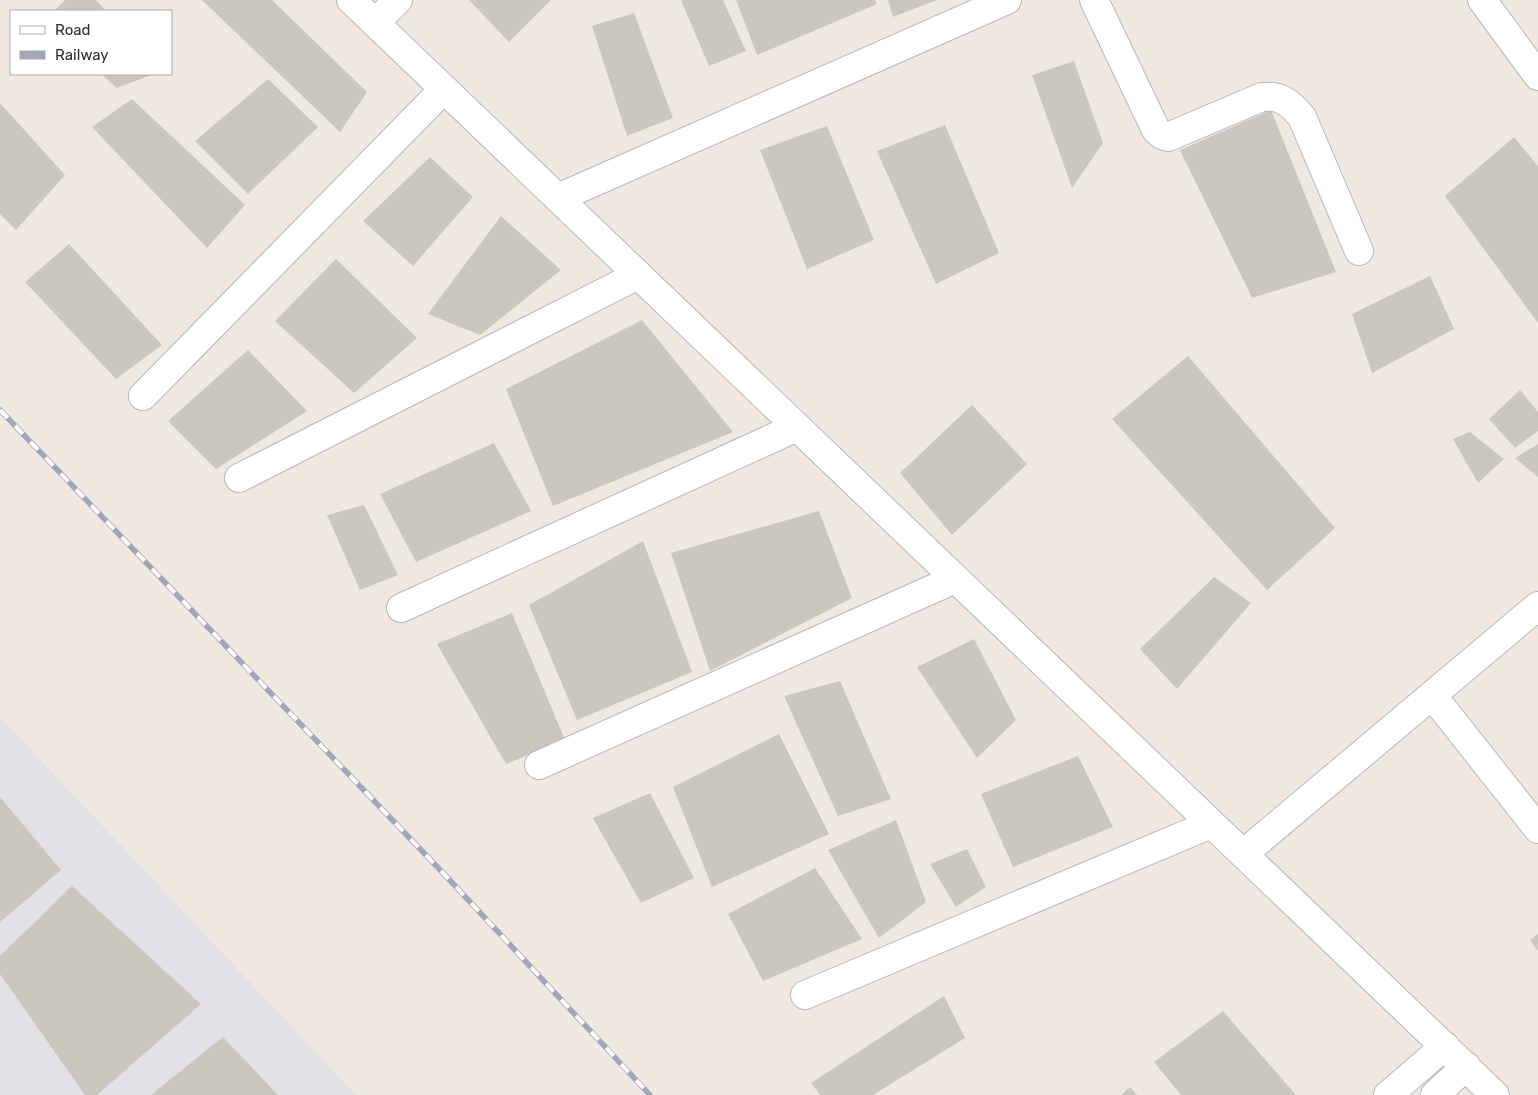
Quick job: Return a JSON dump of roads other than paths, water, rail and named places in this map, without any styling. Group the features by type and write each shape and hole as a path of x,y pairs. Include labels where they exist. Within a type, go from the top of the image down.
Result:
{"street":[{"path":"351,0 1495,1095"},
{"path":"375,23 398,0"},
{"path":"558,198 1007,0"},
{"path":"1094,0 1156,130 1162,135 1168,137 1262,97 1273,96 1294,108 1302,117 1359,251"},
{"path":"1482,0 1538,76"},
{"path":"143,396 444,89"},
{"path":"239,478 638,275"},
{"path":"400,608 797,427"},
{"path":"539,765 955,579"},
{"path":"1243,854 1538,606"},
{"path":"1432,695 1538,829"},
{"path":"805,996 1211,824"},
{"path":"1388,1095 1445,1046"},
{"path":"1435,1095 1466,1066"}],"railway":[{"path":"0,410 445,875 650,1095"}]}
